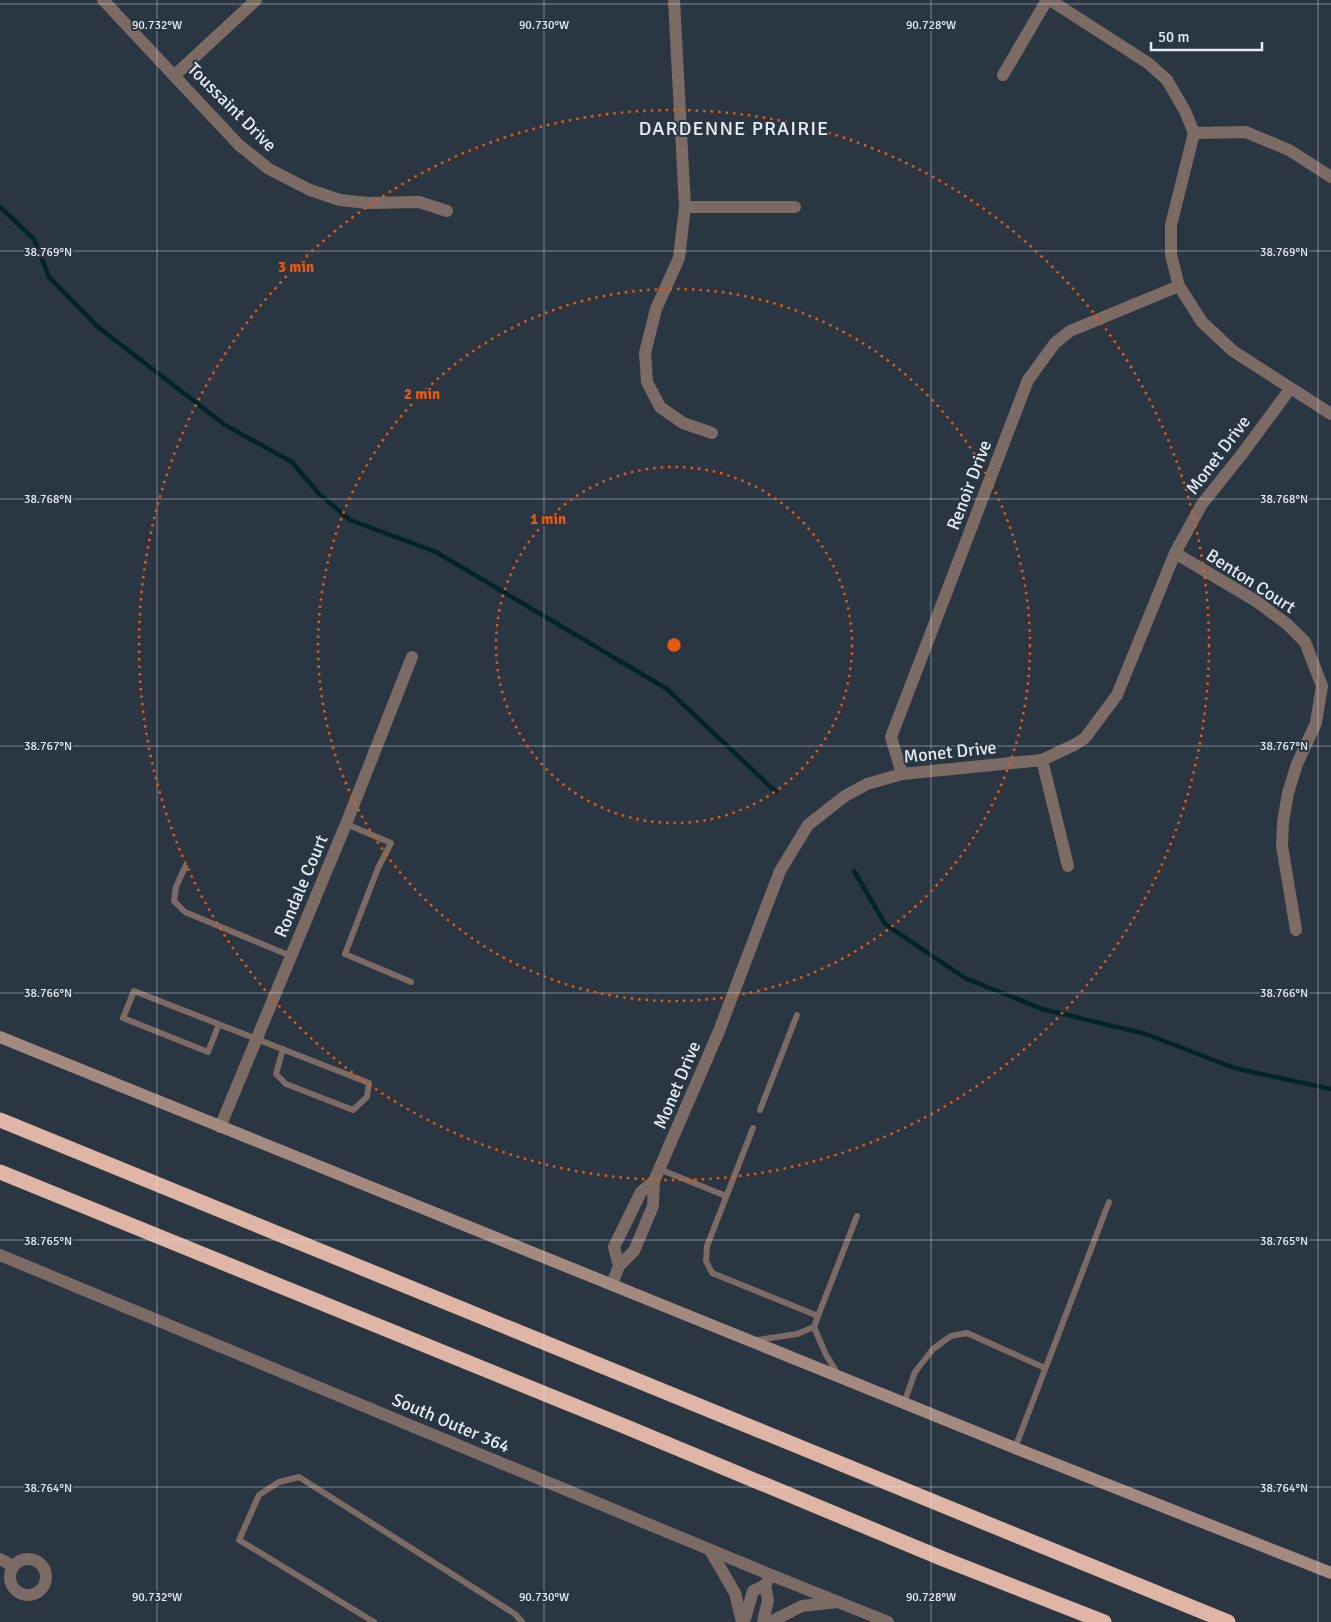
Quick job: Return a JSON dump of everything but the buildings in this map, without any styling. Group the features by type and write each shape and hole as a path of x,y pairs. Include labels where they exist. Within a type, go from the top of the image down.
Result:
{"highway":[{"path":"0,1120 1228,1622"},
{"path":"0,1172 624,1426 932,1554 1104,1622"}],"main road":[{"path":"0,1037 1015,1448 1331,1573"}],"street":[{"name":"Toussaint Drive","path":"103,0 239,145 269,169 310,190 340,200 368,203 419,202 448,211"},
{"path":"175,75 256,0"},
{"path":"674,0 685,207 679,258 656,309 645,353 648,382 660,406 683,423 712,433"},
{"path":"1003,75 1049,0 1148,63 1167,80 1185,111 1194,133 1171,225 1171,256 1179,286 1202,322 1227,345 1331,414"},
{"path":"1194,133 1246,132 1289,150 1331,177"},
{"path":"685,207 795,206"},
{"name":"Renoir Drive","path":"902,774 891,737 1028,380 1054,342 1070,331 1179,286"},
{"name":"Monet Drive","path":"619,1266 614,1247 641,1192 656,1175 719,1031 780,871 808,825 858,789 902,774 1042,760 1085,738 1117,695 1175,553 1202,504 1242,454 1290,388"},
{"name":"Benton Court","path":"1175,553 1256,601 1287,624 1305,642 1322,686 1316,723 1297,764 1288,793 1283,822 1282,846 1296,930"},
{"name":"Rondale Court","path":"220,1127 346,824 412,657"},
{"path":"1042,760 1068,866"},
{"name":"Monet Drive","path":"612,1284 619,1266 634,1251 653,1206 656,1175"},
{"name":"South Outer 364","path":"0,1256 710,1550 768,1580 838,1602 888,1622"},
{"path":"710,1550 735,1593 743,1622"},
{"path":"0,1559 13,1566"},
{"path":"743,1622 753,1591 768,1580"},
{"path":"763,1622 768,1600 768,1580"},
{"path":"770,1622 802,1606 838,1602"}],"lane":[{"path":"346,824 391,843 378,868 345,954 411,982"},
{"path":"185,867 176,887 174,900 185,912 291,956"},
{"path":"219,1024 208,1052 123,1018 134,991 219,1024 256,1039 283,1049 368,1083 367,1097 353,1110 286,1084 276,1074 283,1049"},
{"path":"760,1110 797,1015"},
{"path":"753,1128 707,1246 706,1261 712,1273 818,1316"},
{"path":"656,1175 726,1196"},
{"path":"1015,1448 1108,1202"},
{"path":"840,1377 826,1355 814,1327 857,1216"},
{"path":"752,1341 797,1334 814,1327"},
{"path":"904,1403 915,1372 933,1349 951,1336 967,1334 1045,1368"},
{"path":"374,1622 239,1540 259,1495 280,1482 299,1477 515,1614 522,1622"}],"waterway":[{"path":"0,207 34,239 49,277 98,327 225,425 292,462 319,494 350,520 436,552 667,689 776,792"},
{"path":"854,871 885,924 965,978 1042,1009 1146,1034 1234,1068 1331,1089"}],"district":[{"name":"DARDENNE PRAIRIE","path":"734,128"}]}
